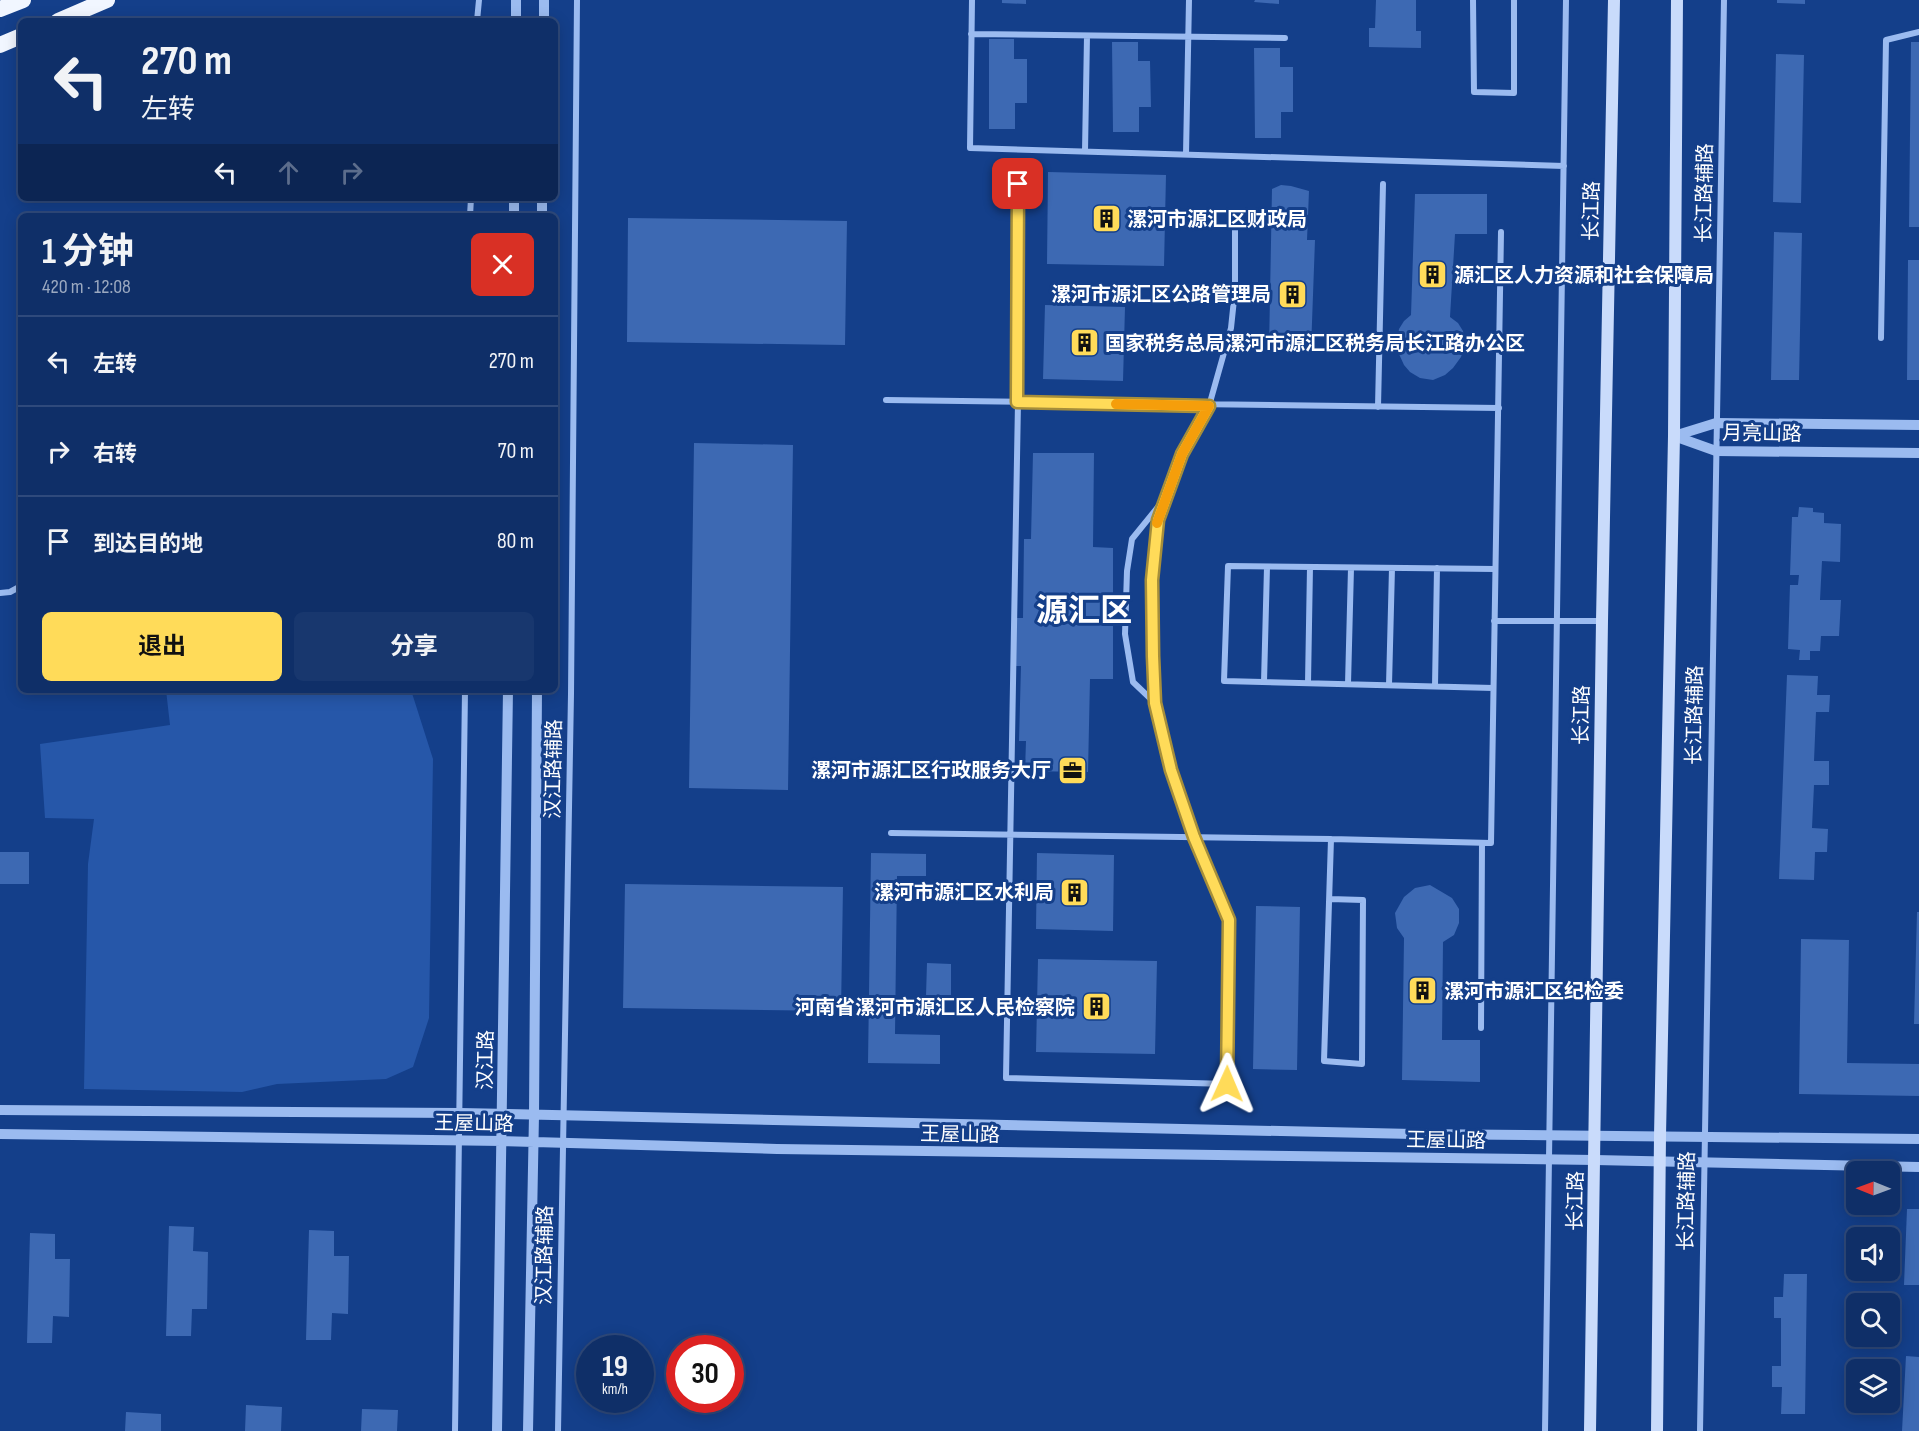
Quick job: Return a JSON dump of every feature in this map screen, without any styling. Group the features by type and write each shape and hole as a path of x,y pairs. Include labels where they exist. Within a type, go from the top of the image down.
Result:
{"highway":[{"path":"0,9 22,0"},
{"path":"65,18 107,0"},
{"path":"0,45 18,37"}],"main road":[{"name":"长江路","path":"1590,1431 1614,0"},
{"path":"1657,1431 1660,1136 1674,436 1677,0"}],"street":[{"path":"477,18 479,0"},
{"path":"516,0 516,18"},
{"path":"544,0 544,18"},
{"name":"汉江路辅路","path":"558,1431 572,694 577,0"},
{"path":"972,0 970,147 1564,166"},
{"path":"1186,154 1189,0"},
{"path":"1473,0 1474,92 1514,93 1514,0"},
{"path":"1545,1431 1566,0"},
{"name":"长江路辅路","path":"1700,1431 1703,1136 1724,0"},
{"path":"1881,338 1886,40 1919,32"},
{"path":"971,34 1285,38"},
{"path":"1085,151 1087,36"},
{"path":"1018,184 1017,402 1006,1078 1227,1084 1229,920 1194,837 1171,770 1155,703 1152,580 1158,520 1182,454 1209,406 1231,328 1235,290 1235,210"},
{"path":"1378,407 1383,184"},
{"path":"891,833 1491,843 1501,232"},
{"path":"886,400 1499,408"},
{"name":"月亮山路","path":"1674,436 1716,423 1919,425"},
{"name":"月亮山路","path":"1674,436 1716,451 1919,453"},
{"path":"1155,703 1133,682 1125,634 1127,572 1132,539 1166,498"},
{"path":"1493,688 1224,681 1228,567 1495,569"},
{"path":"1264,682 1267,567"},
{"path":"1308,683 1310,567"},
{"path":"1348,684 1351,568"},
{"path":"1389,685 1392,568"},
{"path":"1435,686 1437,568"},
{"path":"0,593 10,592 18,588"},
{"path":"1494,621 1602,621"},
{"path":"455,1431 465,693"},
{"name":"汉江路","path":"497,1431 508,693"},
{"path":"528,1431 534,1115 537,693"},
{"path":"1330,898 1363,900 1362,1064 1324,1061 1331,839"},
{"path":"1481,1028 1482,843"},
{"name":"王屋山路","path":"0,1110 460,1113 1389,1134 1919,1139"},
{"name":"王屋山路","path":"0,1134 1919,1167"}],"shaded area":[{"path":"166,693 412,693 433,759 429,1018 413,1067 386,1079 277,1084 242,1092 84,1089 88,864 94,819 45,818 40,744 170,725"}],"building":[{"path":"1002,0 1026,0 1026,4 1002,3"},
{"path":"1255,0 1279,0 1279,4 1254,2"},
{"path":"1376,0 1416,0 1416,31 1421,31 1421,48 1369,47 1369,28 1375,28"},
{"path":"1777,0 1805,0 1805,4 1777,3"},
{"path":"989,39 1014,39 1014,59 1027,59 1027,103 1015,103 1015,129 989,129"},
{"path":"1112,42 1138,42 1138,61 1150,61 1151,107 1139,107 1139,132 1113,132"},
{"path":"1911,42 1919,42 1919,227 1909,227"},
{"path":"1254,48 1280,48 1280,67 1293,67 1293,112 1281,112 1281,138 1255,138"},
{"path":"1776,54 1804,55 1801,203 1773,202"},
{"name":"漯河市源汇区财政局","path":"1048,172 1166,175 1164,266 1047,264"},
{"name":"漯河市源汇区公路管理局","path":"1281,185 1309,191 1307,240 1315,240 1311,350 1269,349 1272,189"},
{"name":"源汇区人力资源和社会保障局","path":"1415,194 1487,194 1487,234 1455,234 1450,317 1463,331 1465,344 1461,357 1453,368 1445,375 1433,380 1420,378 1410,372 1399,354 1397,342 1399,329 1411,315"},
{"path":"628,218 847,221 845,345 627,342"},
{"path":"1774,232 1802,233 1799,380 1771,380"},
{"path":"1908,260 1919,260 1919,380 1907,380"},
{"name":"国家税务总局漯河市源汇区税务局长江路办公区","path":"1045,305 1125,307 1123,381 1043,379"},
{"path":"694,443 793,445 788,790 689,788"},
{"path":"1033,453 1094,453 1093,547 1113,548 1113,679 1090,679 1088,772 1025,771 1026,741 1019,741 1021,666 1014,666 1016,618 1023,618 1024,539 1031,539"},
{"path":"1799,507 1813,508 1813,512 1824,513 1824,523 1841,524 1840,562 1822,561 1820,600 1841,600 1839,636 1821,636 1820,651 1810,651 1810,660 1799,660 1800,650 1788,649 1790,585 1798,585 1799,575 1790,575 1792,517 1798,517"},
{"path":"1787,675 1818,676 1817,695 1830,695 1829,712 1816,712 1814,761 1829,761 1829,785 1814,785 1812,828 1828,829 1827,852 1815,852 1814,880 1779,879"},
{"path":"0,852 29,852 29,884 0,884"},
{"path":"871,853 926,854 926,876 897,876 895,1034 940,1035 940,1064 868,1063"},
{"name":"漯河市源汇区水利局","path":"1037,853 1114,855 1113,931 1036,929"},
{"path":"625,884 843,887 841,1011 623,1008"},
{"name":"漯河市源汇区纪检委","path":"1430,885 1452,898 1459,909 1459,923 1454,935 1443,942 1442,1040 1480,1040 1480,1082 1402,1080 1404,938 1397,928 1395,913 1404,897 1415,888"},
{"path":"1256,906 1300,907 1297,1070 1253,1069"},
{"path":"1917,912 1919,912 1919,1024 1914,1024"},
{"path":"1801,939 1849,940 1847,1063 1919,1064 1919,1096 1799,1094"},
{"name":"河南省漯河市源汇区人民检察院","path":"1038,959 1157,961 1155,1054 1036,1052"},
{"path":"927,963 951,964 951,996 926,996"},
{"path":"1907,1209 1919,1209 1919,1285 1904,1285"},
{"path":"169,1226 194,1227 193,1251 208,1252 207,1309 192,1309 191,1336 166,1336"},
{"path":"309,1230 334,1231 334,1256 349,1256 348,1314 332,1313 331,1340 306,1340"},
{"path":"30,1233 55,1234 55,1259 70,1259 69,1317 53,1316 52,1343 27,1343"},
{"path":"1784,1274 1807,1274 1805,1414 1781,1414 1782,1387 1772,1387 1772,1366 1781,1366 1781,1318 1774,1318 1774,1297 1783,1297"},
{"path":"1906,1356 1919,1357 1919,1431 1902,1431"},
{"path":"246,1405 282,1407 281,1431 245,1431"},
{"path":"362,1409 398,1410 397,1431 361,1431"},
{"path":"126,1412 161,1414 161,1431 125,1431"}],"slow traffic":[{"path":"1116,404 1209,406 1182,454 1157,523"}],"place":[{"name":"漯河市源汇区财政局","path":"1106,219"},
{"name":"源汇区人力资源和社会保障局","path":"1433,275"},
{"name":"漯河市源汇区公路管理局","path":"1292,294"},
{"name":"国家税务总局漯河市源汇区税务局长江路办公区","path":"1084,343"},
{"name":"漯河市源汇区行政服务大厅","path":"1072,770"},
{"name":"漯河市源汇区水利局","path":"1075,892"},
{"name":"漯河市源汇区纪检委","path":"1423,991"},
{"name":"河南省漯河市源汇区人民检察院","path":"1096,1007"}],"district":[{"name":"源汇区","path":"1084,610"}],"route":[{"path":"1018,184 1017,402 1209,406 1182,454 1158,520 1152,580 1153,656 1155,703 1171,770 1194,837 1229,920 1227,1084"}]}
